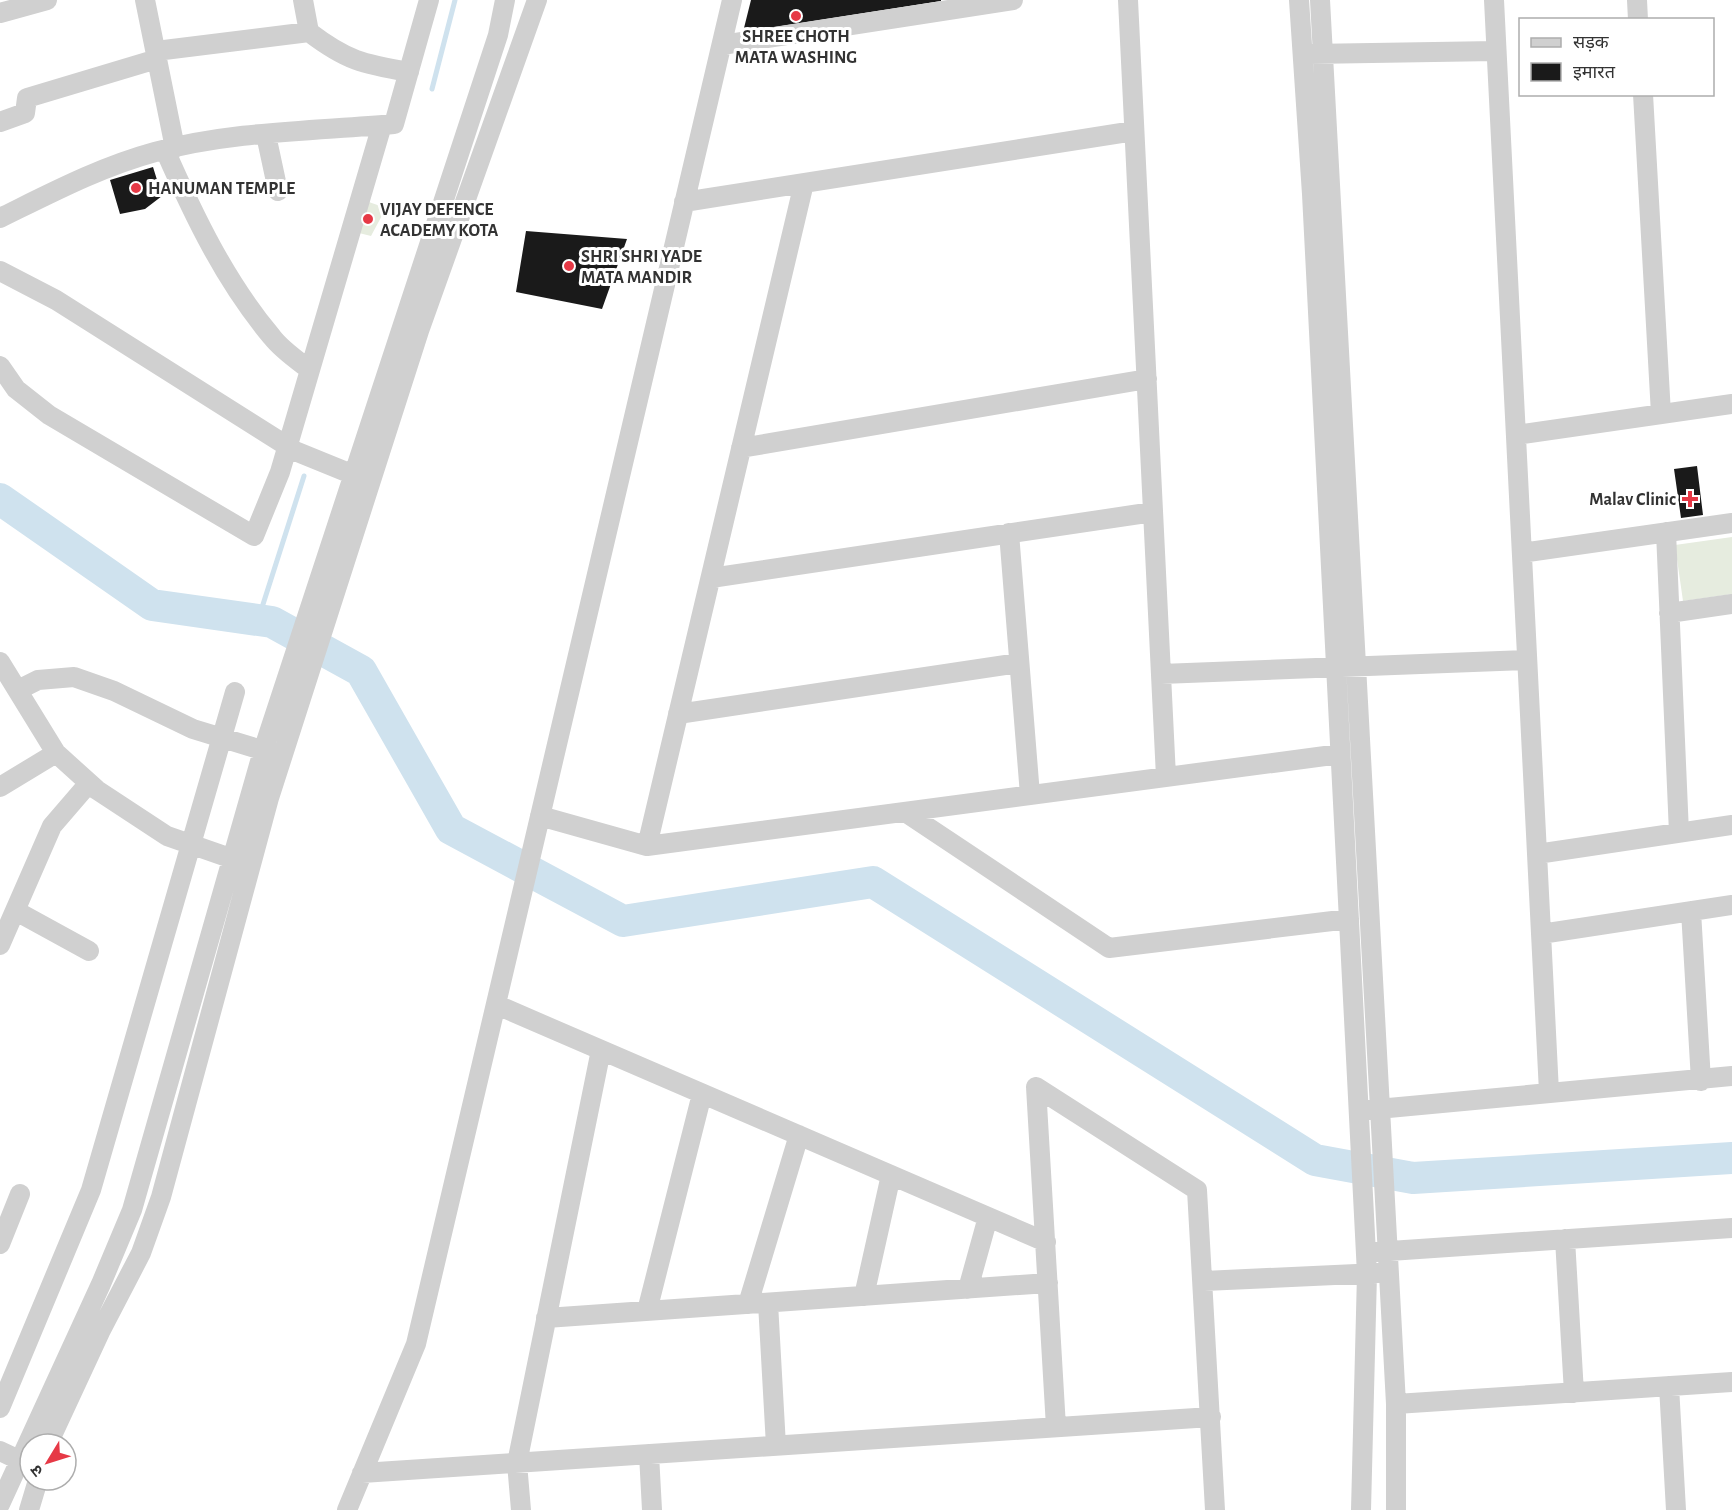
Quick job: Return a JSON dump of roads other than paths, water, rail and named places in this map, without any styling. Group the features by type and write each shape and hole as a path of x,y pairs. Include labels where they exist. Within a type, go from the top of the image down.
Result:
{"street":[{"path":"0,13 47,0"},
{"path":"145,0 170,149 188,203 222,268 273,339 310,370"},
{"path":"303,0 309,32 330,48 358,63 409,72"},
{"path":"0,218 91,172 170,149 222,138 394,124 429,0"},
{"path":"54,1432 100,1332 141,1253 162,1197 283,756 301,700 354,475 498,35 505,0"},
{"path":"32,1432 101,1284 132,1210 263,751 283,692 328,584 537,0"},
{"path":"346,1510 416,1344 732,0"},
{"path":"722,45 1013,0"},
{"path":"1128,0 1166,777"},
{"path":"1299,0 1367,1274 1361,1510"},
{"path":"1320,0 1358,666 1396,1404 1396,1510"},
{"path":"1494,0 1549,1092"},
{"path":"1637,0 1638,18"},
{"path":"0,122 25,113 27,98 156,55 309,32"},
{"path":"1303,54 1496,51"},
{"path":"1642,96 1661,414"},
{"path":"0,366 16,389 49,415 254,536 280,472 382,125"},
{"path":"684,202 1134,131"},
{"path":"266,135 278,191"},
{"path":"647,846 804,183"},
{"path":"0,271 56,300 295,451 354,475"},
{"path":"741,447 1147,380"},
{"path":"1516,435 1732,404"},
{"path":"711,578 1153,512"},
{"path":"1522,553 1732,523"},
{"path":"1666,532 1679,833"},
{"path":"1009,533 1030,795"},
{"path":"1669,613 1732,604"},
{"path":"1161,674 1527,660"},
{"path":"0,662 56,753 89,783 167,836 233,859"},
{"path":"678,714 1019,663"},
{"path":"18,690 38,680 74,677 114,691 193,729 283,756"},
{"path":"0,1408 91,1190 193,845 235,692"},
{"path":"0,788 56,753"},
{"path":"539,821 647,846 1340,754"},
{"path":"0,945 52,826 89,783"},
{"path":"905,812 1109,948 1348,919"},
{"path":"1537,854 1732,825"},
{"path":"1541,934 1732,905"},
{"path":"16,911 89,951"},
{"path":"1691,911 1701,1081"},
{"path":"497,1005 1046,1242"},
{"path":"521,1510 517,1463 601,1050"},
{"path":"1359,1117 1549,1092 1701,1081 1732,1076"},
{"path":"1056,1427 1036,1088 1197,1190 1204,1281 1215,1510"},
{"path":"646,1311 702,1094"},
{"path":"748,1304 798,1135"},
{"path":"864,1296 891,1175"},
{"path":"0,1244 20,1194"},
{"path":"968,1289 988,1217"},
{"path":"1365,1246 1387,1243 1565,1239 1732,1228"},
{"path":"1565,1239 1574,1392"},
{"path":"1204,1281 1389,1273"},
{"path":"546,1318 1048,1283"},
{"path":"768,1303 776,1446"},
{"path":"1396,1404 1732,1383"},
{"path":"1669,1386 1676,1510"},
{"path":"362,1473 1210,1417"},
{"path":"0,1451 18,1460"},
{"path":"649,1454 652,1510"},
{"path":"0,1504 18,1462"},
{"path":"29,1510 34,1492"}],"waterway":[{"path":"432,89 455,0"},
{"path":"258,620 304,476"},
{"path":"0,499 152,605 272,622 361,671 451,829 623,921 873,882 1315,1160 1413,1178 1732,1158"}],"place":[{"name":"SHREE CHOTH MATA WASHING","path":"796,16"},
{"name":"HANUMAN TEMPLE","path":"136,188"},
{"name":"VIJAY DEFENCE ACADEMY KOTA","path":"368,219"},
{"name":"SHRI SHRI YADE MATA MANDIR","path":"569,266"},
{"name":"Malav Clinic","path":"1690,499"}]}
